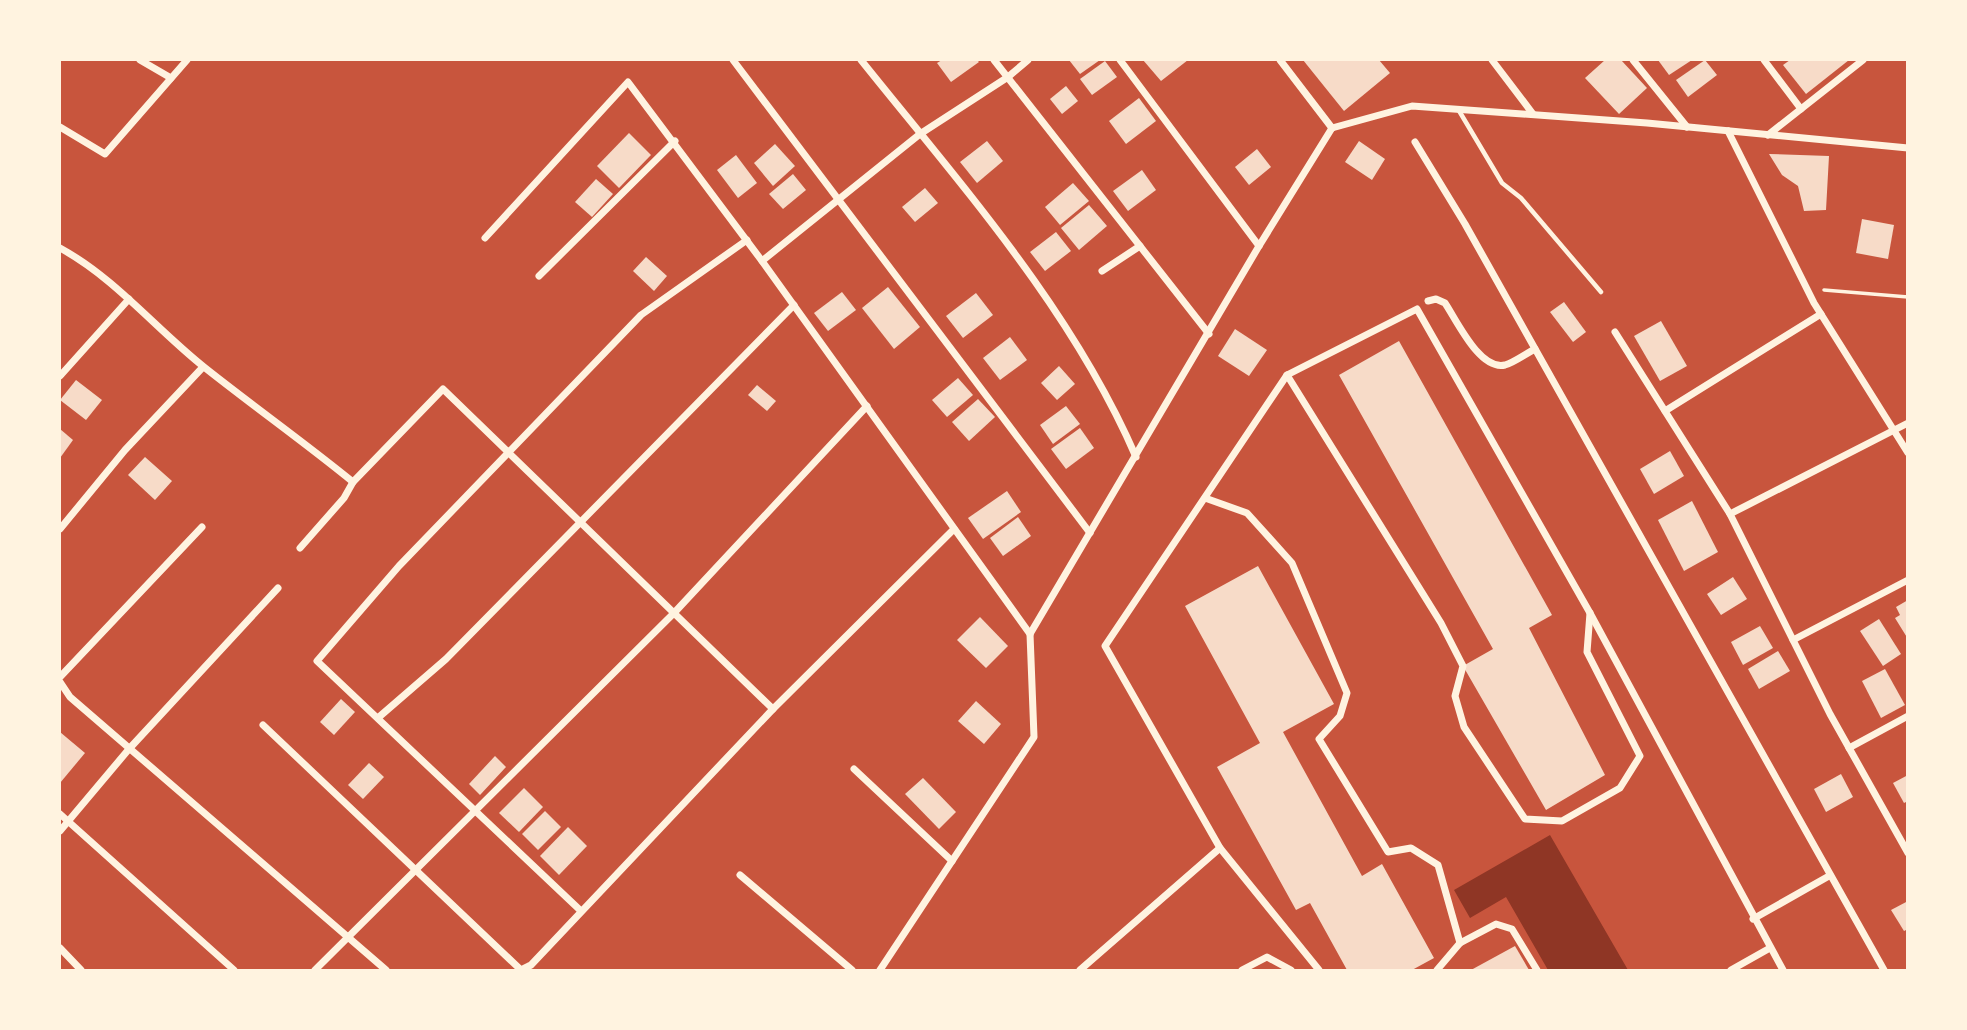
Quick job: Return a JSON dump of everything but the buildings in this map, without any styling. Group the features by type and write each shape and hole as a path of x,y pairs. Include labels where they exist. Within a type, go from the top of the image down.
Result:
{"street":[{"path":"140,60 171,78"},
{"path":"60,127 105,154 187,60"},
{"path":"733,60 1090,533"},
{"path":"861,60 1050,302 1116,411 1136,457"},
{"path":"994,60 1209,334"},
{"path":"762,261 838,197 920,134 1008,78 1028,60"},
{"path":"1120,60 1259,246"},
{"path":"1280,60 1332,128"},
{"path":"1492,60 1534,114"},
{"path":"1633,60 1687,127"},
{"path":"1764,60 1801,109"},
{"path":"1768,136 1863,60"},
{"path":"485,238 628,82 675,141 1030,634"},
{"path":"880,971 1034,737 1030,634 1259,246 1332,128 1412,106 1534,114 1908,148"},
{"path":"1728,131 1821,314 1895,428 1908,453"},
{"path":"538,276 675,141"},
{"path":"1415,142 1535,349 1884,971"},
{"path":"581,911 317,661 398,566 641,315 747,240"},
{"path":"1102,271 1140,246"},
{"path":"60,251 75,256 129,299 203,367 290,430 353,482"},
{"path":"60,376 129,299"},
{"path":"1428,301 1436,299 1445,303 1481,358 1490,364 1507,364 1535,349"},
{"path":"379,717 446,659 794,305"},
{"path":"1319,971 1220,848 1105,646 1287,374 1417,309 1590,613 1783,971"},
{"path":"1665,411 1821,314"},
{"path":"1615,332 1730,514 1849,748 1908,853"},
{"path":"60,529 125,450 203,367"},
{"path":"1287,374 1441,623 1463,666 1455,696 1464,727 1525,819 1562,821 1620,788 1640,756 1587,652 1590,613"},
{"path":"300,548 344,498 353,482 443,389 773,709"},
{"path":"315,971 345,938 476,813 674,613 866,406"},
{"path":"1730,514 1908,423"},
{"path":"1205,498 1247,513 1292,563 1346,693 1340,716 1320,739 1388,852 1411,848 1438,865 1460,943"},
{"path":"202,527 60,680 70,697 386,971"},
{"path":"262,725 521,970 531,965 773,709 954,528"},
{"path":"1793,640 1908,580"},
{"path":"60,831 129,749 278,588"},
{"path":"1849,748 1908,716"},
{"path":"855,769 952,862"},
{"path":"60,814 234,971"},
{"path":"1080,971 1220,848"},
{"path":"740,875 852,971"},
{"path":"1753,919 1829,876"},
{"path":"1437,971 1460,943 1496,923 1512,929 1537,971"},
{"path":"60,948 81,971"},
{"path":"1731,971 1770,948"},
{"path":"1242,971 1267,957 1291,971"}],"lane":[{"path":"1458,109 1502,183 1521,198 1601,292"}],"path":[{"path":"1808,289 1908,297"}],"shaded area":[{"path":"1550,835 1628,970 1548,970 1506,897 1470,918 1454,890"}]}
